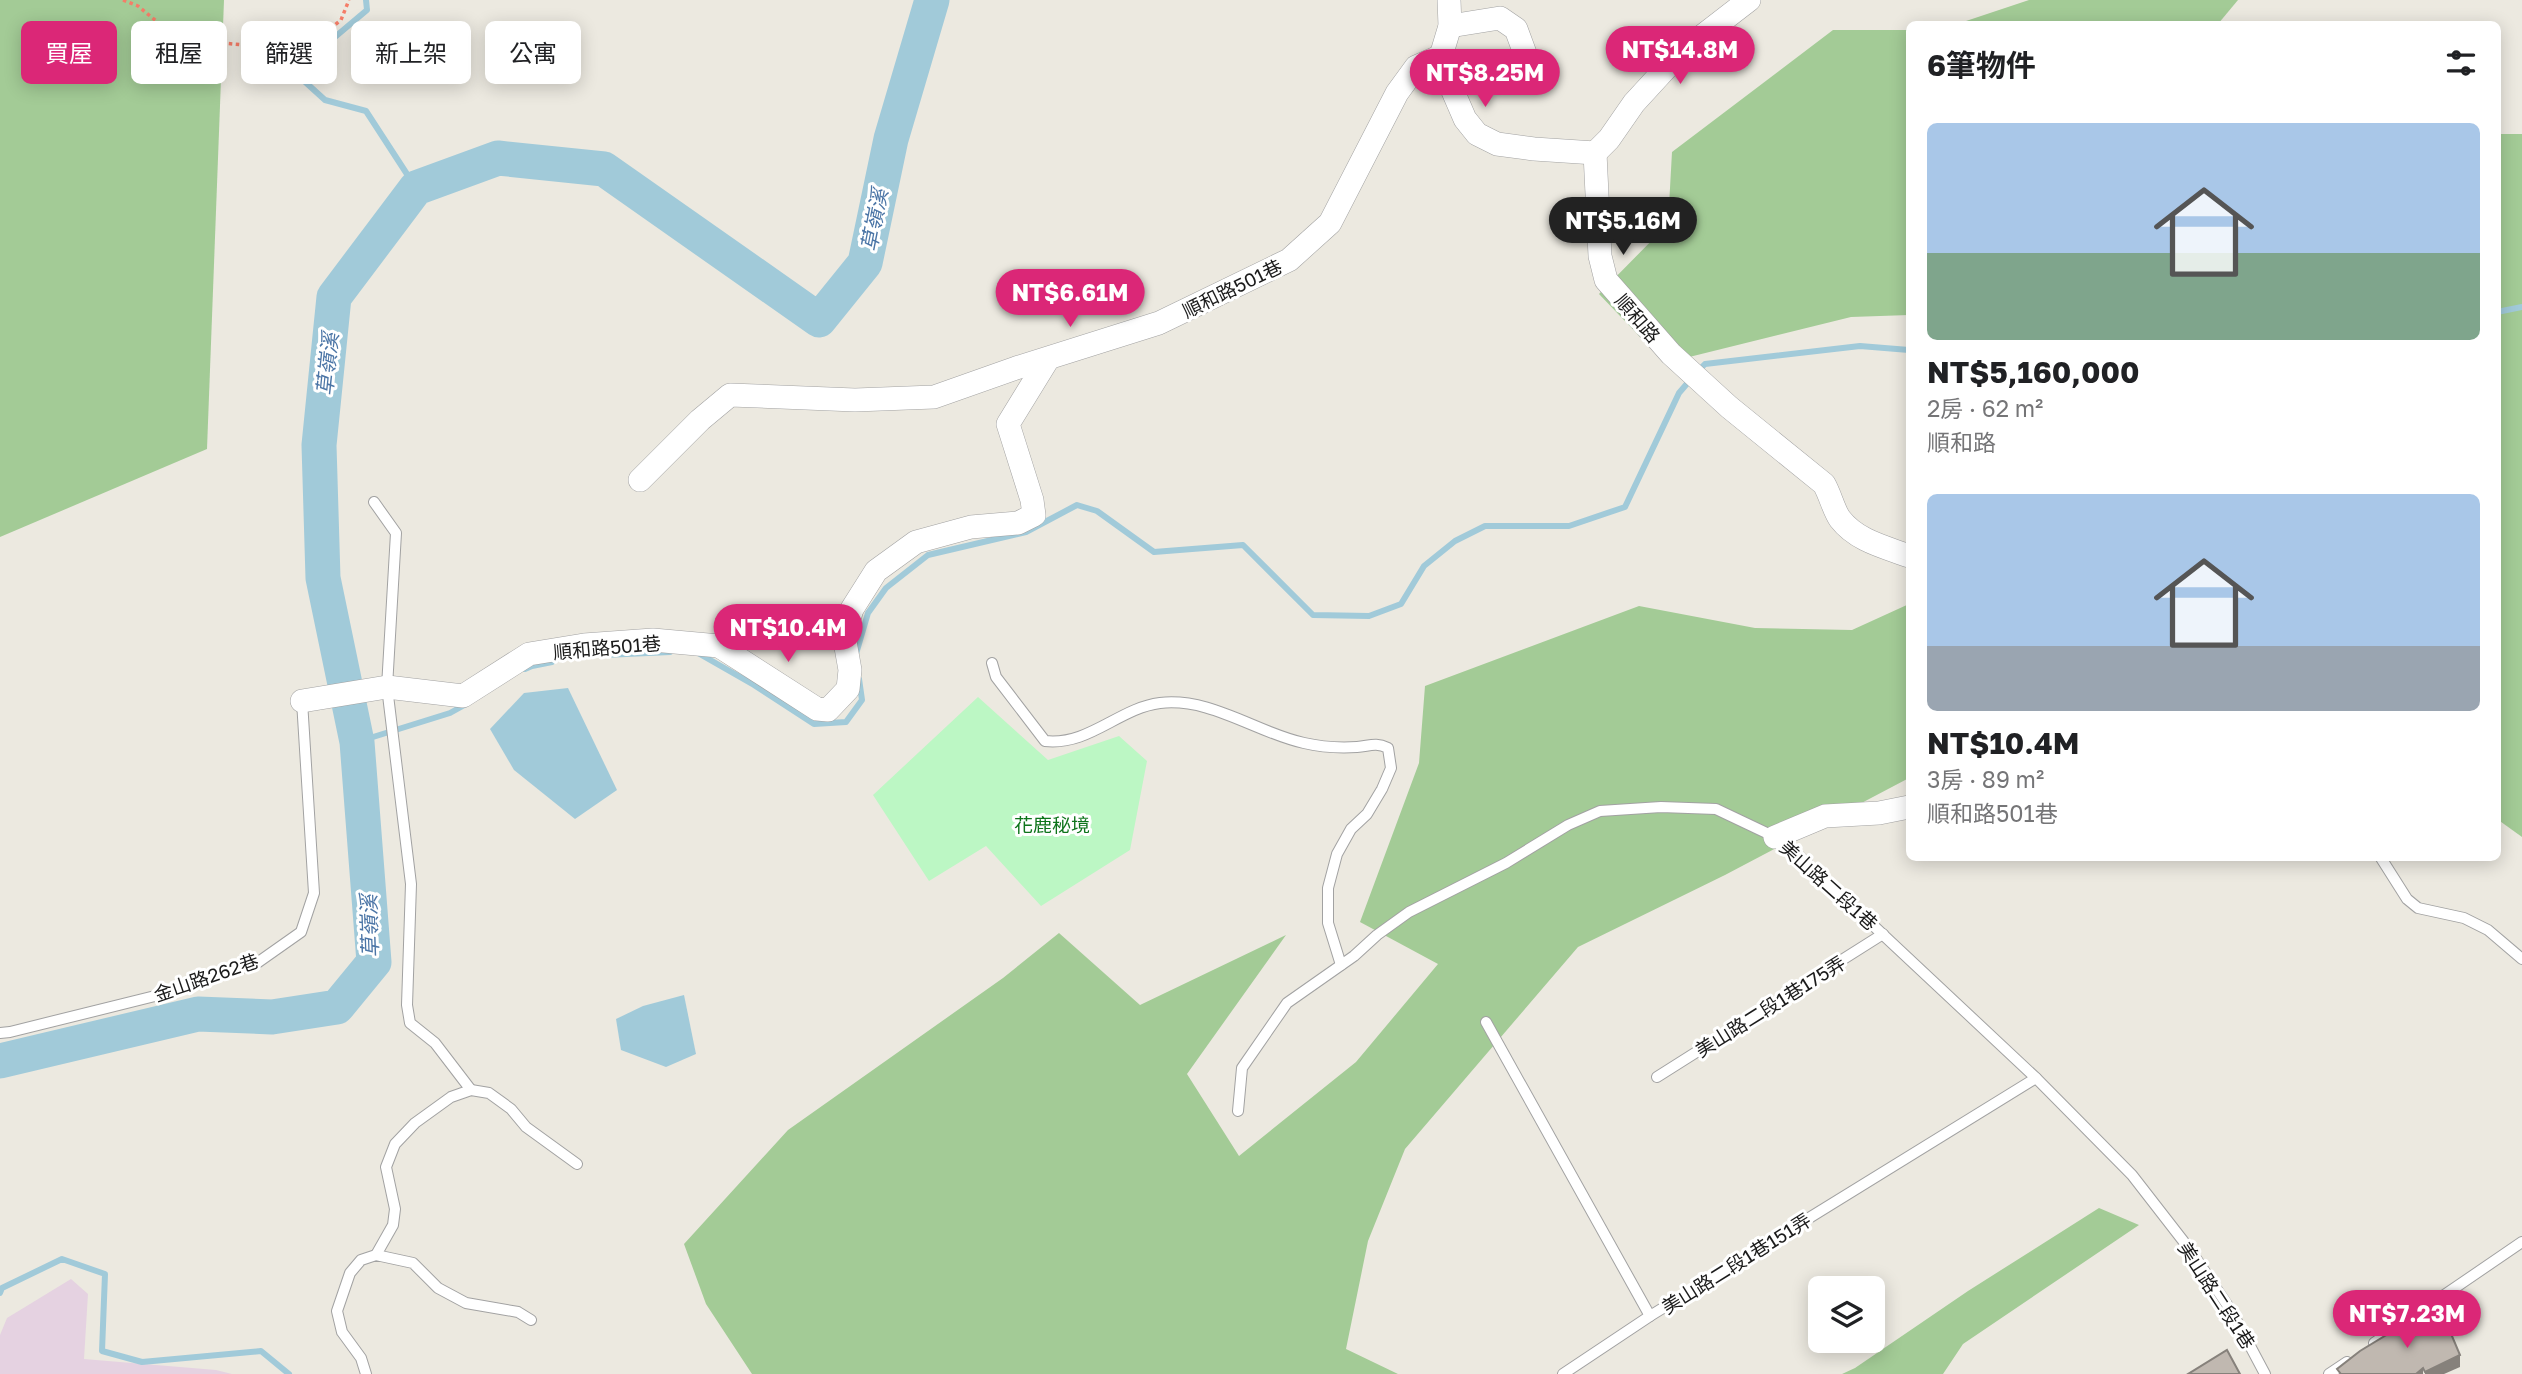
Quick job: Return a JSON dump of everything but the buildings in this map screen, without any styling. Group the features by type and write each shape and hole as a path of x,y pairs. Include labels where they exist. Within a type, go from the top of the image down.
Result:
{"street":[{"path":"1448,0 1450,26 1441,56 1465,119 1477,134 1497,144 1595,153 1609,139 1634,103 1679,54 1749,0"},
{"path":"1450,26 1500,18 1516,29 1530,67"},
{"name":"順和路501巷","path":"640,480 700,420 730,395 855,400 934,397 1159,323 1289,260 1330,223 1397,93 1416,67 1441,56"},
{"name":"順和路","path":"1595,153 1600,256 1606,280 1671,354 1704,385 1824,484 1839,517 1858,537 1906,555"},
{"name":"順和路501巷","path":"302,701 387,687 463,696 529,654 584,645 653,640 719,646 817,709 828,710 848,689 850,670 844,636 852,609 876,571 916,542 971,527 1018,523 1034,515 1032,500 1008,424 1048,359"},
{"path":"1774,837 1825,816 1878,813 1906,808"}],"lane":[{"path":"374,502 396,533 387,687 411,884 407,1005 410,1023 435,1043 471,1090"},
{"path":"992,663 996,677 1045,741 1054,742 1096,731 1137,709 1161,703 1206,708 1303,743 1360,747 1376,743 1388,748 1391,768 1387,778 1367,814 1351,828 1337,854 1328,888 1328,923 1341,965"},
{"name":"金山路262巷","path":"0,1033 159,995 257,963 301,932 314,893 302,701"},
{"name":"美山路二段1巷","path":"1238,1111 1242,1068 1287,1003 1409,912 1506,863 1568,825 1600,811 1661,807 1716,810 1774,837 1798,856 2036,1077 2132,1175 2183,1240 2232,1312 2265,1374"},
{"path":"2383,861 2407,899 2418,908 2464,918 2488,930 2522,959"},
{"name":"美山路二段1巷175弄","path":"1657,1077 1883,934"},
{"name":"美山路二段1巷151弄","path":"1486,1022 1650,1316 2036,1077"},
{"path":"376,1255 393,1225 395,1209 386,1167 395,1144 415,1123 451,1097 471,1090 489,1093 511,1109 526,1127 577,1164"},
{"path":"2363,1351 2522,1242"},
{"path":"366,1374 361,1358 342,1332 337,1311 350,1273 361,1260 376,1255 413,1263 438,1288 466,1303 518,1312 531,1320"},
{"path":"1563,1374 1650,1316"},
{"path":"2329,1374 2352,1358"}],"path":[{"path":"124,0 138,6 178,39 255,46 293,43 321,36 341,20 349,0"}],"shaded area":[{"path":"71,1279 88,1294 84,1359 216,1370 232,1374 0,1374 0,1335 7,1318"}],"green space":[{"path":"0,0 224,0 223,21 131,21 131,84 221,84 207,449 0,537"},
{"path":"2029,0 2238,0 2220,21 1966,21"},
{"path":"1833,30 1906,30 1906,315 1851,317 1665,363 1599,294 1668,224 1672,152"},
{"path":"2501,134 2522,134 2522,837 2501,822"},
{"path":"1906,605 1906,780 1725,875 1578,947 1405,1149 1368,1241 1346,1349 1398,1374 752,1374 706,1304 684,1244 788,1130 1003,978 1059,933 1140,1005 1286,935 1187,1074 1239,1156 1356,1062 1438,964 1360,922 1419,763 1425,686 1639,606 1755,628 1852,630"},
{"name":"花鹿秘境","path":"978,697 1048,760 1119,736 1147,761 1130,850 1041,906 986,846 929,881 873,795"},
{"path":"2099,1208 2139,1225 1963,1344 1943,1374 1842,1374 1877,1353 1885,1353 1885,1348"}],"water":[{"path":"568,688 617,790 575,819 514,770 490,729 524,693"},
{"path":"684,995 696,1054 666,1067 621,1050 616,1019 643,1006"}],"waterway":[{"path":"366,0 367,10 316,53 303,80 325,100 366,111 416,188"},
{"name":"草嶺溪","path":"0,1061 198,1014 272,1017 337,1007 374,962 357,742 323,578 319,445 334,297 416,188 498,158 604,169 819,320 865,263 891,139 932,0"},
{"path":"2501,311 2522,307"},
{"path":"1698,371 1705,364 1860,346 1906,350"},
{"path":"856,654 868,613 886,588 928,555 1026,532 1077,505 1097,511 1154,552 1243,545 1313,615 1369,616 1401,604 1424,566 1455,541 1485,526 1569,526 1625,507 1679,393 1691,379"},
{"path":"604,655 670,652"},
{"path":"698,653 814,724 846,722 862,700 859,679"},
{"path":"525,669 552,662"},
{"path":"357,742 450,713 468,703"},
{"path":"0,1293 2,1288 62,1259 105,1274 102,1351 142,1362 261,1351 289,1374"}]}
